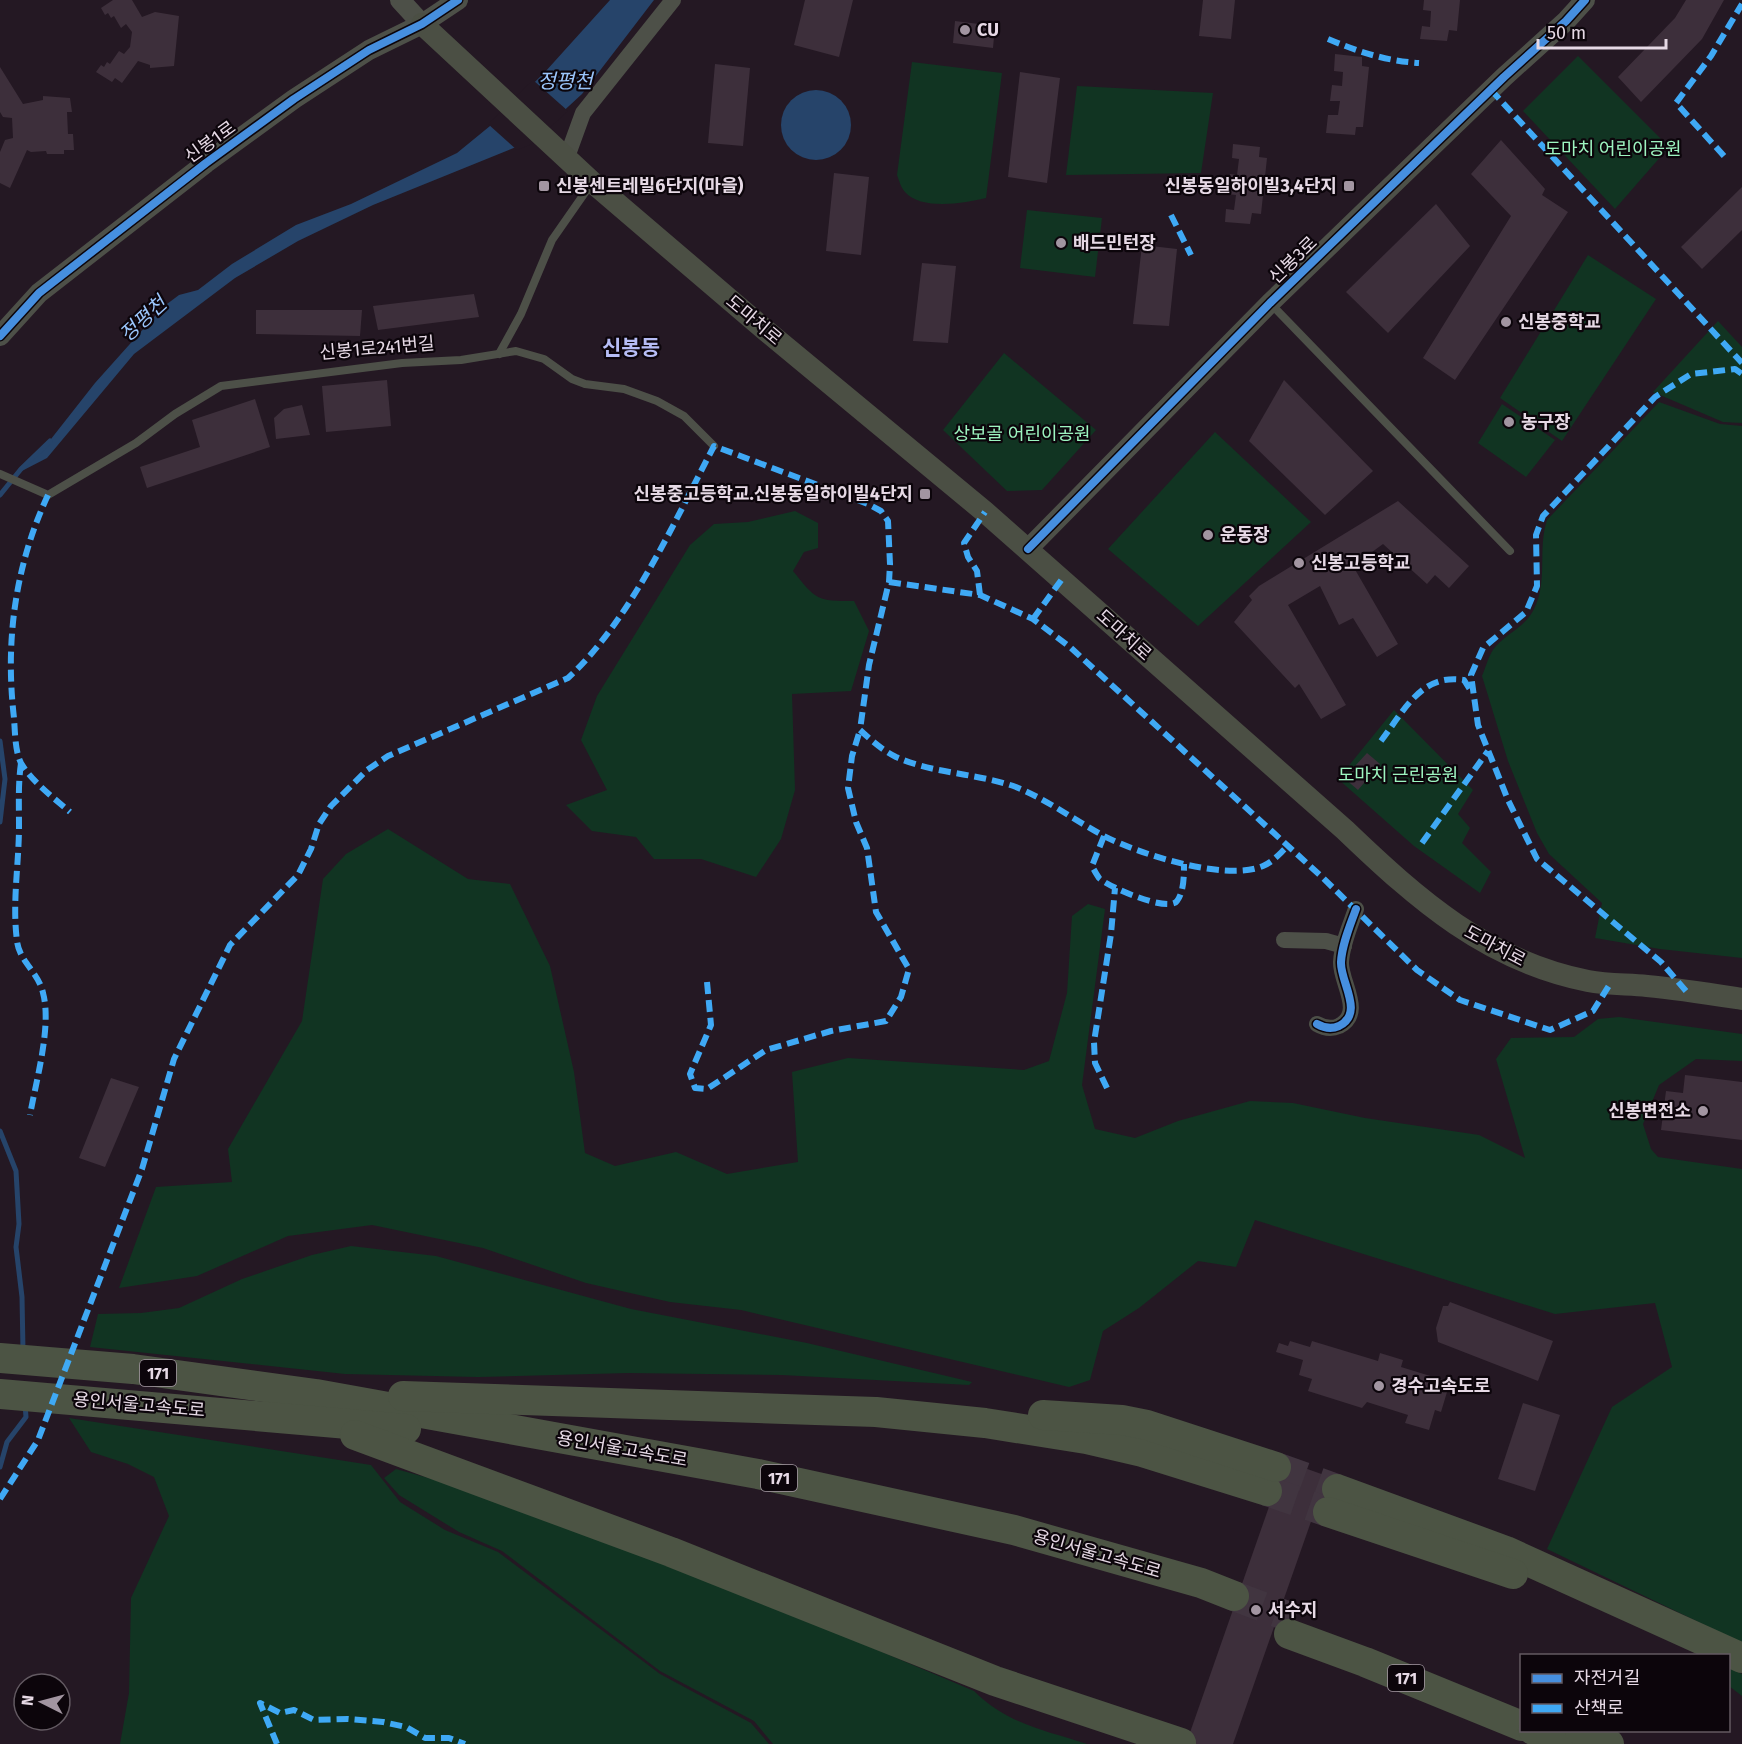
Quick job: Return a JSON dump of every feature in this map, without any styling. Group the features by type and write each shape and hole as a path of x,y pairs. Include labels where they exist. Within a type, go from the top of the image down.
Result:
{"highway":[{"name":"용인서울고속도로","path":"0,1358 133,1369 314,1407 684,1473 914,1522 1042,1554 1170,1591 1231,1604"},
{"name":"용인서울고속도로","path":"0,1394 314,1407"},
{"path":"314,1407 900,1414 985,1423 1086,1439 1210,1472 1272,1479"},
{"path":"314,1407 995,1681 1181,1743"},
{"path":"1333,1500 1506,1551 1598,1591 1669,1627 1742,1658"},
{"name":"171","path":"1520,1707 1292,1626 1520,1726"},
{"path":"1536,1732 1566,1744"},
{"path":"1582,1732 1609,1744"}],"main road":[{"name":"도마치로","path":"422,24 592,182 1028,549 1346,830 1385,868 1473,938 1540,969 1588,981 1742,999"}],"street":[{"path":"400,0 422,24"},
{"name":"신봉1로","path":"0,336 39,293 206,163 294,99 369,50 422,24 458,0"},
{"path":"563,155 583,113 673,0"},
{"name":"신봉3로","path":"1028,549 1270,303 1504,77 1566,21 1585,0"},
{"path":"1317,1024 1332,1028 1341,1025 1351,1012 1352,1002 1343,981 1341,964 1344,946 1356,909"},
{"path":"1284,940 1326,940 1344,946"}],"lane":[{"path":"499,354 521,314 552,240 592,182"},
{"path":"1270,303 1510,551"},
{"name":"신봉1로241번길","path":"0,474 48,495 136,443 175,414 221,386 516,351 530,354 585,384 624,389 657,400 684,416 714,446"}],"green space":[{"name":"도마치 어린이공원","path":"1578,56 1669,147 1615,209 1523,111"},
{"path":"912,62 1002,73 986,198 967,202 933,204 912,198 902,188 897,175"},
{"path":"1077,86 1213,93 1201,173 1066,175"},
{"name":"배드민턴장","path":"1027,210 1102,218 1095,277 1020,268"},
{"path":"1588,255 1656,299 1562,441 1500,398"},
{"path":"1718,321 1742,347 1742,423 1723,422 1653,392"},
{"name":"상보골 어린이공원","path":"1004,353 1096,430 1042,490 1007,491 943,430"},
{"path":"1659,402 1720,424 1742,426 1742,958 1660,949 1595,938 1602,903 1549,854 1537,833 1508,761 1482,676 1494,649 1525,621 1538,600 1547,520"},
{"name":"농구장","path":"1502,404 1555,440 1526,477 1478,443"},
{"name":"운동장","path":"1215,432 1311,522 1198,626 1108,549"},
{"path":"795,511 818,523 818,548 804,552 793,571 818,597 854,601 869,631 851,691 792,694 795,790 781,839 756,877 701,859 654,859 636,837 592,831 566,805 607,790 581,740 597,696 690,545 714,524 748,522"},
{"name":"도마치 근린공원","path":"1394,710 1473,790 1458,814 1470,828 1462,843 1491,872 1480,893 1414,846 1338,779"},
{"path":"388,829 468,879 510,884 550,966 574,1072 585,1153 615,1166 676,1152 727,1174 798,1162 792,1072 848,1058 1024,1070 1049,1061 1067,993 1072,916 1088,904 1105,909 1082,1085 1095,1129 1135,1138 1178,1121 1250,1101 1293,1103 1365,1118 1479,1135 1525,1158 1496,1059 1511,1038 1574,1037 1598,1019 1619,1017 1742,1034 1742,1061 1696,1059 1659,1085 1643,1124 1651,1149 1658,1157 1742,1169 1742,1643 1547,1549 1612,1407 1672,1367 1655,1303 1555,1314 1255,1220 1236,1267 1198,1261 1139,1308 1103,1331 1090,1380 1069,1387 741,1310 670,1302 586,1283 483,1248 372,1225 288,1236 197,1276 119,1288 156,1187 232,1182 228,1149 302,1021 323,879 346,854"},
{"path":"351,1246 436,1256 631,1309 807,1343 972,1382 969,1385 782,1375 628,1373 478,1377 345,1374 90,1347 98,1314 141,1313 179,1308 242,1279 312,1255"},
{"path":"69,1418 371,1465 400,1502 445,1530 498,1552 660,1674 751,1723 769,1744 120,1744 129,1693 131,1598 169,1516 154,1477 128,1464 91,1452"},
{"path":"396,1469 523,1504 767,1603 974,1691 1000,1711 1027,1725 1087,1744 773,1744 754,1721 660,1671 502,1551 459,1532 399,1495 384,1478"},
{"path":"1730,1669 1742,1674 1742,1696 1730,1687"}],"water":[{"name":"정평천","path":"610,0 654,0 582,94 531,141 373,205 298,241 235,278 134,354 47,458 16,474 40,453 95,383 163,307 179,295 198,290 232,264 296,225 351,204 457,153 490,126 545,72"},
{"path":"816,90 835,96 845,106 851,125 845,144 835,154 816,160 797,154 787,144 781,125 787,106 797,96"}],"pier":[{"path":"533,80 568,111 532,144 517,150 488,124"}],"building":[{"path":"113,0 132,0 142,17 155,12 179,16 174,66 150,68 150,65 138,61 122,83 115,78 112,82 96,72 101,65 104,67 107,62 110,64 119,51 124,54 130,47 132,32 126,24 121,28 114,16 111,18 108,13 105,15 101,8"},
{"path":"805,0 853,0 839,57 794,45"},
{"path":"1203,0 1235,0 1231,39 1199,36"},
{"path":"1424,0 1460,0 1457,31 1449,30 1447,41 1420,39 1422,26 1430,27 1431,11 1423,10"},
{"path":"1686,0 1724,0 1702,39 1641,102 1618,77 1675,18"},
{"path":"955,21 995,26 993,48 953,43"},
{"path":"1335,54 1362,57 1362,66 1369,67 1363,127 1356,127 1355,135 1326,133 1328,115 1338,115 1340,101 1330,101 1332,85 1342,86 1343,72 1334,71"},
{"path":"715,64 750,68 743,146 708,143"},
{"path":"0,67 23,104 43,100 43,96 70,98 72,112 67,112 68,134 73,134 74,150 64,150 64,154 47,154 46,151 27,150 10,188 0,183 0,152 5,140 13,138 12,118 3,117 0,112"},
{"path":"1020,72 1060,78 1047,183 1008,177"},
{"name":"신봉중학교","path":"1501,140 1545,189 1542,195 1568,212 1455,380 1423,358 1511,216 1471,174"},
{"path":"1233,144 1260,147 1259,157 1267,158 1261,214 1252,213 1250,224 1225,222 1226,209 1234,210 1236,195 1227,194 1230,174 1237,175 1239,159 1232,158"},
{"path":"834,173 869,177 861,255 826,251"},
{"path":"1742,187 1742,230 1702,269 1681,247"},
{"path":"1436,204 1470,246 1388,333 1346,292"},
{"path":"1142,245 1177,249 1169,326 1133,324"},
{"path":"922,263 956,266 948,343 913,341"},
{"path":"474,294 479,317 378,330 373,306"},
{"path":"256,310 362,310 360,336 256,334"},
{"path":"387,380 391,426 326,432 322,386"},
{"path":"1284,380 1373,471 1325,515 1249,441"},
{"path":"255,399 270,447 147,488 140,467 200,447 192,420"},
{"path":"302,405 310,435 276,439 274,418 284,409"},
{"name":"신봉고등학교","path":"1398,501 1469,566 1449,588 1435,575 1427,584 1383,544 1353,566 1398,644 1377,657 1353,618 1339,625 1320,586 1288,605 1346,705 1321,719 1299,684 1295,688 1234,622 1252,600 1249,596 1259,586"},
{"path":"1367,753 1380,764 1358,790 1344,778"},
{"name":"신봉변전소","path":"1685,1075 1742,1082 1742,1140 1661,1130 1666,1091 1683,1093"},
{"path":"111,1078 139,1087 105,1167 79,1158"},
{"path":"1450,1302 1553,1341 1538,1381 1438,1342 1436,1328 1443,1306 1448,1306"},
{"name":"경수고속도로","path":"1290,1341 1310,1347 1312,1341 1378,1361 1380,1353 1403,1360 1401,1367 1450,1382 1441,1412 1435,1410 1429,1430 1405,1423 1408,1415 1367,1402 1362,1408 1308,1391 1312,1379 1299,1375 1303,1360 1276,1352 1279,1343 1288,1346"},
{"path":"1523,1403 1560,1415 1535,1491 1498,1479"},
{"name":"서수지","path":"1285,1461 1327,1476 1233,1744 1186,1744"}],"waterway":[{"name":"정평천","path":"0,495 21,469 50,441"},
{"name":"정평천","path":"0,741 5,779 0,822"},
{"name":"정평천","path":"0,1131 16,1171 19,1224 16,1247 22,1297 23,1350"},
{"path":"0,1467 7,1442 26,1417 25,1404"}],"tunnel":[{"path":"1276,1467 1337,1489"},
{"path":"1267,1491 1328,1512"},
{"path":"1234,1596 1295,1619"}],"marked path":[{"path":"1724,156 1676,103 1711,56 1742,4"},
{"path":"1328,39 1373,55 1419,63"},
{"path":"1491,90 1742,363"},
{"path":"1171,215 1191,255"},
{"path":"1686,991 1661,962 1537,859 1508,800 1478,725 1471,675 1483,648 1526,612 1537,586 1536,535 1543,516 1655,397 1691,374 1735,369 1742,374"},
{"path":"0,1499 38,1440 142,1169 174,1059 230,945 298,875 311,849 319,824 331,806 367,770 388,756 568,678 612,628 650,569 714,446 868,504 881,511 888,521 889,582 869,665 860,730 881,748 910,763 1016,787 1119,843 1183,864 1227,871 1247,870 1267,864 1288,846"},
{"path":"48,495 20,576 12,632 12,689 16,741 21,763 37,783 70,812"},
{"path":"980,595 977,571 968,557 964,543 985,512"},
{"path":"1033,619 1062,579"},
{"path":"889,582 980,595 1033,619 1070,647 1322,877 1417,970 1460,1000 1550,1030 1593,1011 1610,984"},
{"path":"1381,741 1406,707 1425,688 1449,679 1464,680 1471,691"},
{"path":"707,982 711,1025 690,1074 695,1088 707,1089 766,1050 831,1031 886,1021 901,997 909,969 876,912 867,848 856,822 848,788 852,756 860,730"},
{"path":"1422,843 1488,751"},
{"path":"21,763 15,897 17,941 21,955 41,986 46,1021 30,1115"},
{"path":"1104,836 1092,866 1099,878 1138,897 1163,904 1172,904 1177,901 1184,878 1184,864"},
{"path":"1107,1088 1095,1063 1094,1042 1111,934 1115,888"},
{"path":"277,1744 260,1703 280,1713 294,1710 314,1720 348,1719 383,1722 406,1727 425,1738 449,1738 465,1744"}],"cycle path":[{"path":"0,336 39,293 206,163 294,99 369,50 422,24 458,0"},
{"path":"1028,549 1270,303 1504,77 1566,21 1585,0"},
{"path":"1317,1024 1328,1028 1336,1027 1347,1020 1350,1013 1351,1005 1341,962 1356,909"}],"place":[{"name":"CU","path":"965,30"},
{"name":"신봉센트레빌6단지(마을)","path":"544,186"},
{"name":"신봉동일하이빌3,4단지","path":"1349,186"},
{"name":"배드민턴장","path":"1061,243"},
{"name":"신봉중학교","path":"1506,322"},
{"name":"농구장","path":"1509,422"},
{"name":"신봉중고등학교.신봉동일하이빌4단지","path":"925,494"},
{"name":"운동장","path":"1208,535"},
{"name":"신봉고등학교","path":"1299,563"},
{"name":"신봉변전소","path":"1703,1111"},
{"name":"경수고속도로","path":"1379,1386"},
{"name":"서수지","path":"1256,1610"}],"district":[{"name":"신봉동","path":"631,348"}]}
